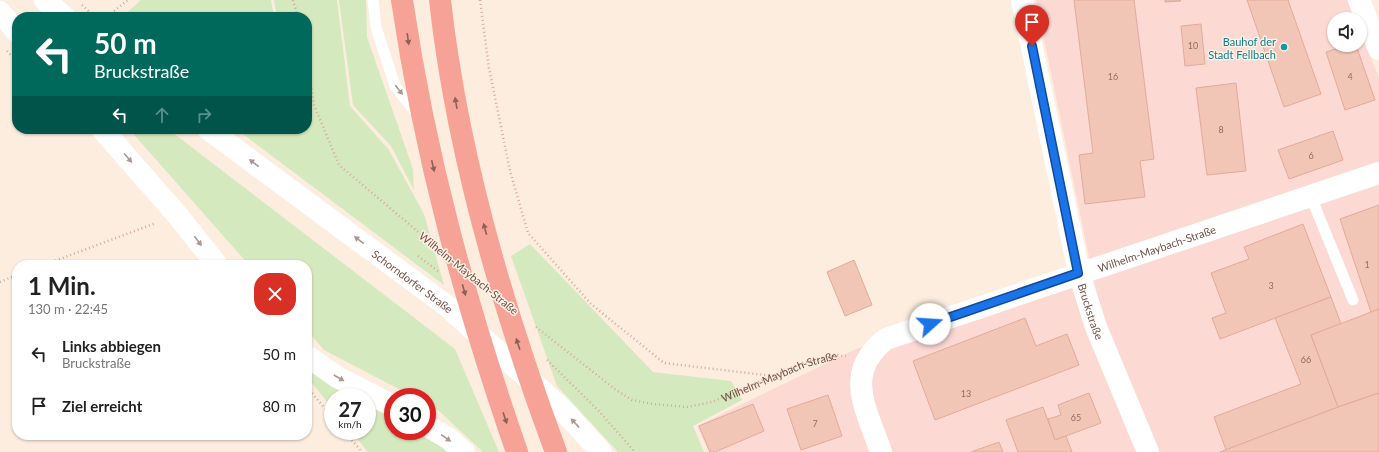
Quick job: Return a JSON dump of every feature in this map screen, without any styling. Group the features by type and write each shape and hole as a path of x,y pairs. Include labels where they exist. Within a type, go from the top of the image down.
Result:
{"highway":[{"path":"402,0 422,120 446,225 493,384 517,452"},
{"path":"440,0 460,124 495,267 528,374 555,450"}],"street":[{"path":"45,0 72,10"},
{"name":"Bruckstraße","path":"1022,0 1078,273 1096,327 1148,452"},
{"path":"1358,0 1379,50"},
{"path":"0,12 12,26"},
{"path":"106,134 179,217 213,260"},
{"name":"Schorndorfer Straße","path":"215,134 448,306 560,408 601,452"},
{"name":"Wilhelm-Maybach-Straße","path":"865,362 877,346 886,339 1078,273 1311,197 1379,173"},
{"path":"312,360 337,377 384,401"},
{"path":"865,362 862,370 860,386 881,452"},
{"path":"436,431 448,438 464,452"}],"lane":[{"path":"372,0 376,27 394,86 422,120"},
{"path":"1311,197 1353,300"}],"path":[{"path":"114,11 128,0"},
{"path":"293,0 297,12"},
{"path":"480,0 492,82 510,171 528,234 591,304 664,363 774,376"},
{"name":"Wilhelm-Maybach-Straße","path":"312,91 314,105 339,165 430,241"},
{"path":"57,260 160,222"},
{"path":"0,282 12,277"},
{"name":"Wilhelm-Maybach-Straße","path":"530,323 616,390 632,400 653,404 687,407 712,402 803,363 833,355 854,356 865,362"},
{"path":"543,356 597,409 635,452"},
{"path":"312,393 324,407"},
{"path":"352,440 362,452"}],"shaded area":[{"path":"1036,0 1347,0 1352,12 1327,12 1327,52 1367,52 1367,48 1379,78 1379,452 709,452 697,426 854,350 1090,262"}],"green space":[{"path":"141,0 271,0 273,12 128,12"},
{"path":"274,0 337,0 350,106 389,150 424,214 444,285 243,134 312,134 312,12 276,12"},
{"path":"339,0 366,0 367,37 413,169 414,190 391,146 353,105"},
{"path":"133,134 175,134 455,349 499,452 483,452 436,409 436,388 397,388 324,350 312,336 312,260 245,260"},
{"path":"530,244 653,372 731,381 742,400 693,426 704,452 618,452 557,386 511,256"},
{"path":"312,367 346,388 324,388 324,398 312,383"},
{"path":"376,406 384,410 384,440 432,440 450,452 368,452 358,440 376,440"}],"building":[{"path":"1074,0 1134,0 1154,159 1140,161 1145,197 1085,204 1079,155 1093,153"},
{"path":"1165,0 1180,0 1181,1 1165,2"},
{"name":"Bauhof der Stadt Fellbach","path":"1247,0 1288,0 1321,94 1284,107"},
{"path":"1201,24 1205,64 1185,66 1181,26"},
{"path":"1326,52 1358,52 1375,100 1345,110"},
{"path":"1236,83 1246,171 1207,175 1196,88"},
{"path":"1333,131 1343,160 1289,179 1278,150"},
{"path":"1379,205 1379,309 1371,312 1340,219"},
{"path":"1303,224 1331,297 1220,339 1212,318 1226,313 1211,273 1249,259 1244,247"},
{"path":"854,260 872,305 845,316 827,272"},
{"path":"1331,297 1341,324 1311,335 1338,407 1226,450 1214,417 1301,384 1275,318"},
{"path":"1379,309 1379,393 1338,407 1311,335"},
{"path":"1025,318 1036,346 1067,334 1079,365 935,420 913,361"},
{"path":"1089,393 1101,423 1055,440 1048,419 1061,415 1058,405"},
{"path":"1379,393 1379,452 1220,452 1338,407"},
{"path":"828,395 842,436 801,450 787,409"},
{"path":"753,404 764,431 715,452 710,452 699,426"},
{"path":"1043,407 1055,440 1066,436 1072,452 1018,452 1006,420"},
{"path":"999,442 1003,452 971,452"}],"place":[{"name":"Bauhof der Stadt Fellbach","path":"1284,47"}],"route":[{"path":"930,324 1078,273 1032,46"}]}
